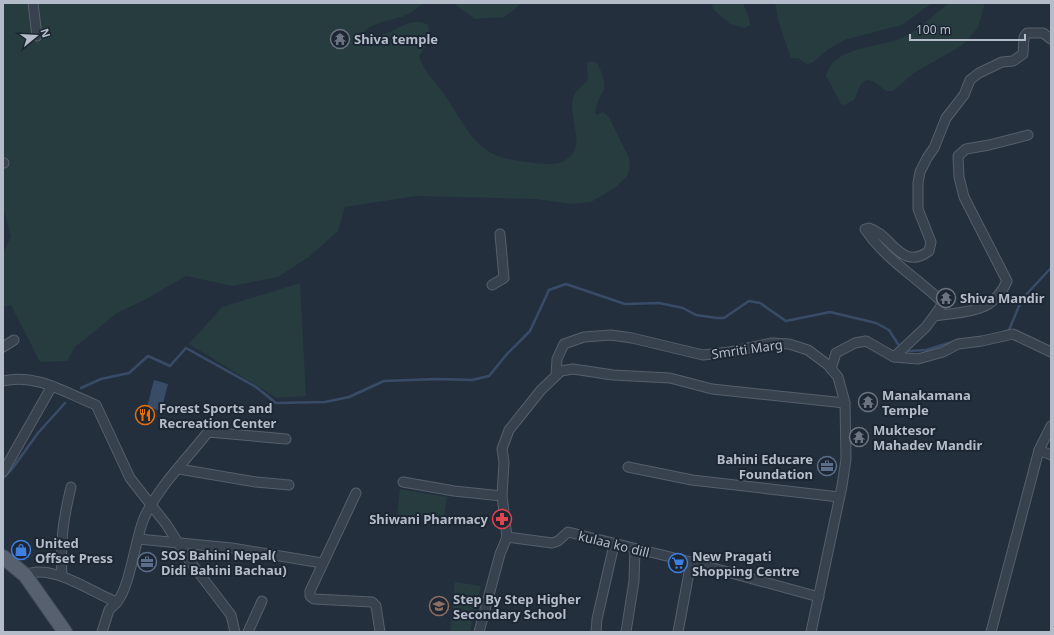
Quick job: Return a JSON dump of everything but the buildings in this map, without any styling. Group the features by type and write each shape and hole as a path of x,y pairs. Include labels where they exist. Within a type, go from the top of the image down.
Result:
{"main road":[{"path":"3,557 18,567 25,575 65,632"},
{"path":"3,566 19,580 55,632"}],"street":[{"path":"33,3 38,36"},
{"path":"894,357 913,340 935,316 942,305 941,301 882,250 865,229 869,228 878,232 895,249 907,256 915,258 929,251 931,242 918,209 918,183 920,172 934,148 946,118 964,95 970,80 974,76 1002,62 1013,61 1023,54 1024,37 1027,33 1043,33 1051,39"},
{"path":"935,316 982,309 992,303 1007,281 964,197 959,177 958,156 966,149 1028,135"},
{"path":"492,284 504,278 500,234"},
{"path":"831,369 836,353 855,343 866,341 894,357 918,359 943,352 958,344 982,342 1013,334 1051,352"},
{"name":"Smriti Marg","path":"556,375 557,359 564,344 584,337 611,336 632,338 703,356 772,343 789,344 808,350 831,369 838,377 845,403 846,459 811,632"},
{"path":"3,347 14,340"},
{"path":"479,632 500,554 507,537 502,496 504,462 502,450 509,430 541,390 561,371 573,369 613,376 670,378 712,389 845,403"},
{"path":"3,381 12,379 43,381 96,405 130,478 150,506 166,524 189,560 231,615 235,632"},
{"path":"3,472 52,386"},
{"path":"991,632 1039,450 1051,426"},
{"path":"102,632 109,610 122,596 138,539 150,506 160,490 179,469 208,432 286,440"},
{"path":"1039,450 1051,455"},
{"path":"628,467 692,480 839,497"},
{"path":"179,469 256,482 289,485"},
{"path":"403,482 454,491 502,496"},
{"path":"62,576 61,550 63,523 71,487"},
{"path":"356,493 322,563 310,591 310,596 314,599 372,602 376,606 380,632"},
{"name":"kulaa ko dill","path":"507,537 552,543 558,541 568,532 614,545 691,562 819,597"},
{"path":"138,539 232,548 322,563"},
{"path":"596,632 597,619 614,545"},
{"path":"626,632 634,581 635,549"},
{"path":"678,632 691,562"},
{"path":"25,575 35,571 62,576 100,596 117,602"},
{"path":"248,632 262,601"}],"green space":[{"path":"3,3 423,3 409,14 365,30 365,34 373,36 381,35 413,22 420,22 428,25 429,38 419,56 421,62 469,132 481,146 493,154 523,162 556,164 569,157 576,147 576,133 572,102 576,92 588,80 587,63 592,61 598,64 604,82 603,91 595,113 597,115 603,112 609,117 629,158 630,168 627,176 616,187 591,202 572,204 536,199 416,196 345,207 338,231 310,256 278,277 232,286 186,276 146,299 117,313 75,347 67,361 40,362 11,305 3,307 3,254 11,236 3,206"},
{"path":"453,3 520,3 515,9 504,17 475,19"},
{"path":"712,3 743,3 750,25 744,28 730,24 713,9"},
{"path":"775,3 932,3 902,25 847,39 830,48 812,63 807,64 798,58 791,58 779,23"},
{"path":"949,3 985,3 978,28 961,46 914,73 893,91 886,91 873,81 867,80 861,84 854,100 845,105 841,104 826,76 831,65 839,58 850,52 900,39 910,34"},
{"path":"300,283 306,396 277,398 189,344 222,307"},
{"path":"400,489 447,497 444,518 397,515"},
{"path":"455,582 481,586 470,632 450,631"}],"water":[{"path":"154,380 168,384 161,411 147,407"}],"waterway":[{"path":"1003,332 1009,330 1022,299 1051,268"},
{"path":"81,388 101,379 129,373 148,356 170,366 186,348 256,387 276,403 325,402 349,397 384,381 438,379 472,380 489,376 507,354 530,331 549,290 566,284 625,304 659,303 683,308 696,315 717,318 724,318 749,301 760,303 786,321 830,312 876,323 889,330 898,344"},
{"path":"909,351 926,350 962,339"},
{"path":"3,478 12,469 38,433 65,403"}],"place":[{"name":"Shiva temple","path":"340,39"},
{"name":"Shiva Mandir","path":"946,298"},
{"name":"Manakamana Temple","path":"868,402"},
{"name":"Forest Sports and Recreation Center","path":"145,415"},
{"name":"Muktesor Mahadev Mandir","path":"859,437"},
{"name":"Bahini Educare Foundation","path":"827,466"},
{"name":"Shiwani Pharmacy","path":"502,519"},
{"name":"United Offset Press","path":"21,550"},
{"name":"SOS Bahini Nepal( Didi Bahini Bachau)","path":"147,562"},
{"name":"New Pragati Shopping Centre","path":"678,563"},
{"name":"Step By Step Higher Secondary School","path":"439,606"}]}
